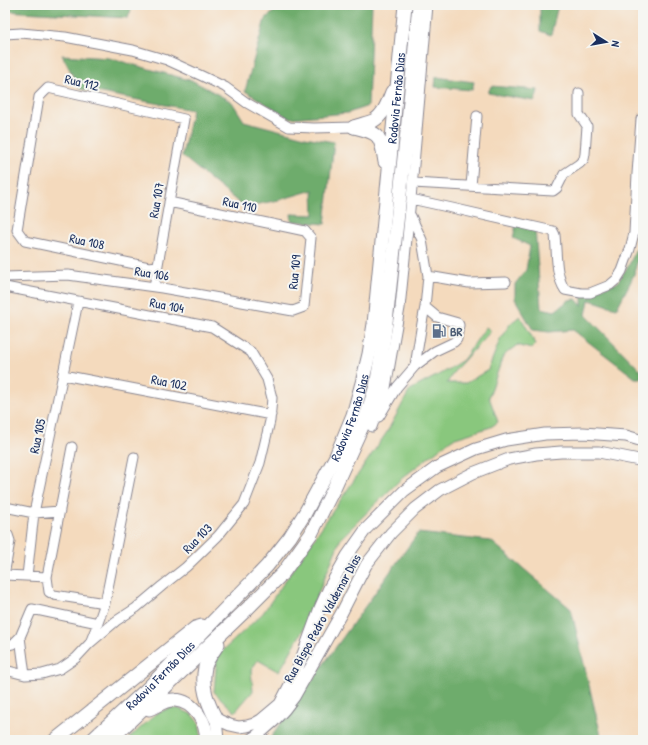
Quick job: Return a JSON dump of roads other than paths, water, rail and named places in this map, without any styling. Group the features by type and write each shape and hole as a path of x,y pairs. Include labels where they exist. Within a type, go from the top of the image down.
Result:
{"highway":[{"name":"Rodovia Fernão Dias","path":"92,740 148,688 267,566 290,537 336,456 353,415 367,362 374,324 405,5"},
{"name":"Rodovia Fernão Dias","path":"110,740 230,626 283,573 310,534 334,488 365,420 376,386 386,322 408,122 418,5"},
{"path":"354,127 373,121 380,115 386,107 398,77"},
{"path":"354,127 371,132 378,137 388,173"},
{"path":"334,488 360,452 372,427"},
{"path":"55,740 195,628 214,620"},
{"path":"216,719 205,693 205,665 230,626"},
{"path":"138,713 151,709 164,701 175,700 184,702 198,714 204,725 206,740"}],"main road":[{"name":"Rua Bispo Pedro Valdemar Dias","path":"216,719 230,725 239,727 247,726 261,720 280,704 296,673 329,588 347,556 366,529 404,491 437,467 476,449 500,441 545,434 583,432 626,436 643,440"},
{"name":"Rua Bispo Pedro Valdemar Dias","path":"250,740 260,734 294,697 342,612 366,565 391,533 415,509 440,490 473,473 509,459 536,454 599,452 643,461"},
{"path":"216,719 218,740"}],"street":[{"name":"Rodovia Fernão Dias","path":"372,427 386,388 400,308 410,214 428,5"},
{"path":"5,34 21,33 65,37 133,50 167,60 225,87 247,103 289,127 354,127"},
{"name":"Rua 112","path":"17,230 39,98 48,88 184,119"},
{"path":"413,181 553,191 557,188 564,174 584,160 587,126 579,114 579,93"},
{"path":"468,186 477,116"},
{"name":"Rua 107","path":"154,287 184,119"},
{"path":"411,199 553,231 555,235 558,271 563,287 565,290 590,293 610,285 617,279 622,271 630,250 634,233 636,174 641,119"},
{"name":"Rua 110","path":"169,202 305,231"},
{"path":"410,214 422,240 428,276 425,307 415,366"},
{"name":"Rua 108","path":"17,230 25,241 149,267 157,266"},
{"name":"Rua 109","path":"293,312 304,307 311,238 305,231"},
{"name":"Rua 106","path":"5,277 68,275 154,287 293,312"},
{"path":"428,276 469,283 506,282"},
{"name":"Rua 104","path":"5,287 212,327 251,352 267,379 272,398 271,415"},
{"name":"Rua 105","path":"27,576 34,513 78,302"},
{"path":"372,427 386,407 397,387 415,366 434,351 454,342 457,339 458,322 438,316 425,307"},
{"name":"Rua 102","path":"63,375 271,415"},
{"name":"Rua 103","path":"5,670 25,675 42,674 60,669 76,658 90,643 116,621 136,608 186,567 218,536 244,504 260,463 271,415"},
{"path":"72,447 47,577 49,592 54,595 105,603"},
{"name":"Rua 103","path":"90,643 105,603 134,457"},
{"path":"5,507 34,513 60,511"},
{"path":"5,533 8,535 10,541 5,570"},
{"path":"5,575 47,577"},
{"path":"5,646 13,644 20,638 32,609 98,623"},
{"path":"20,638 25,675"}],"place":[{"name":"BR","path":"439,331"}]}
